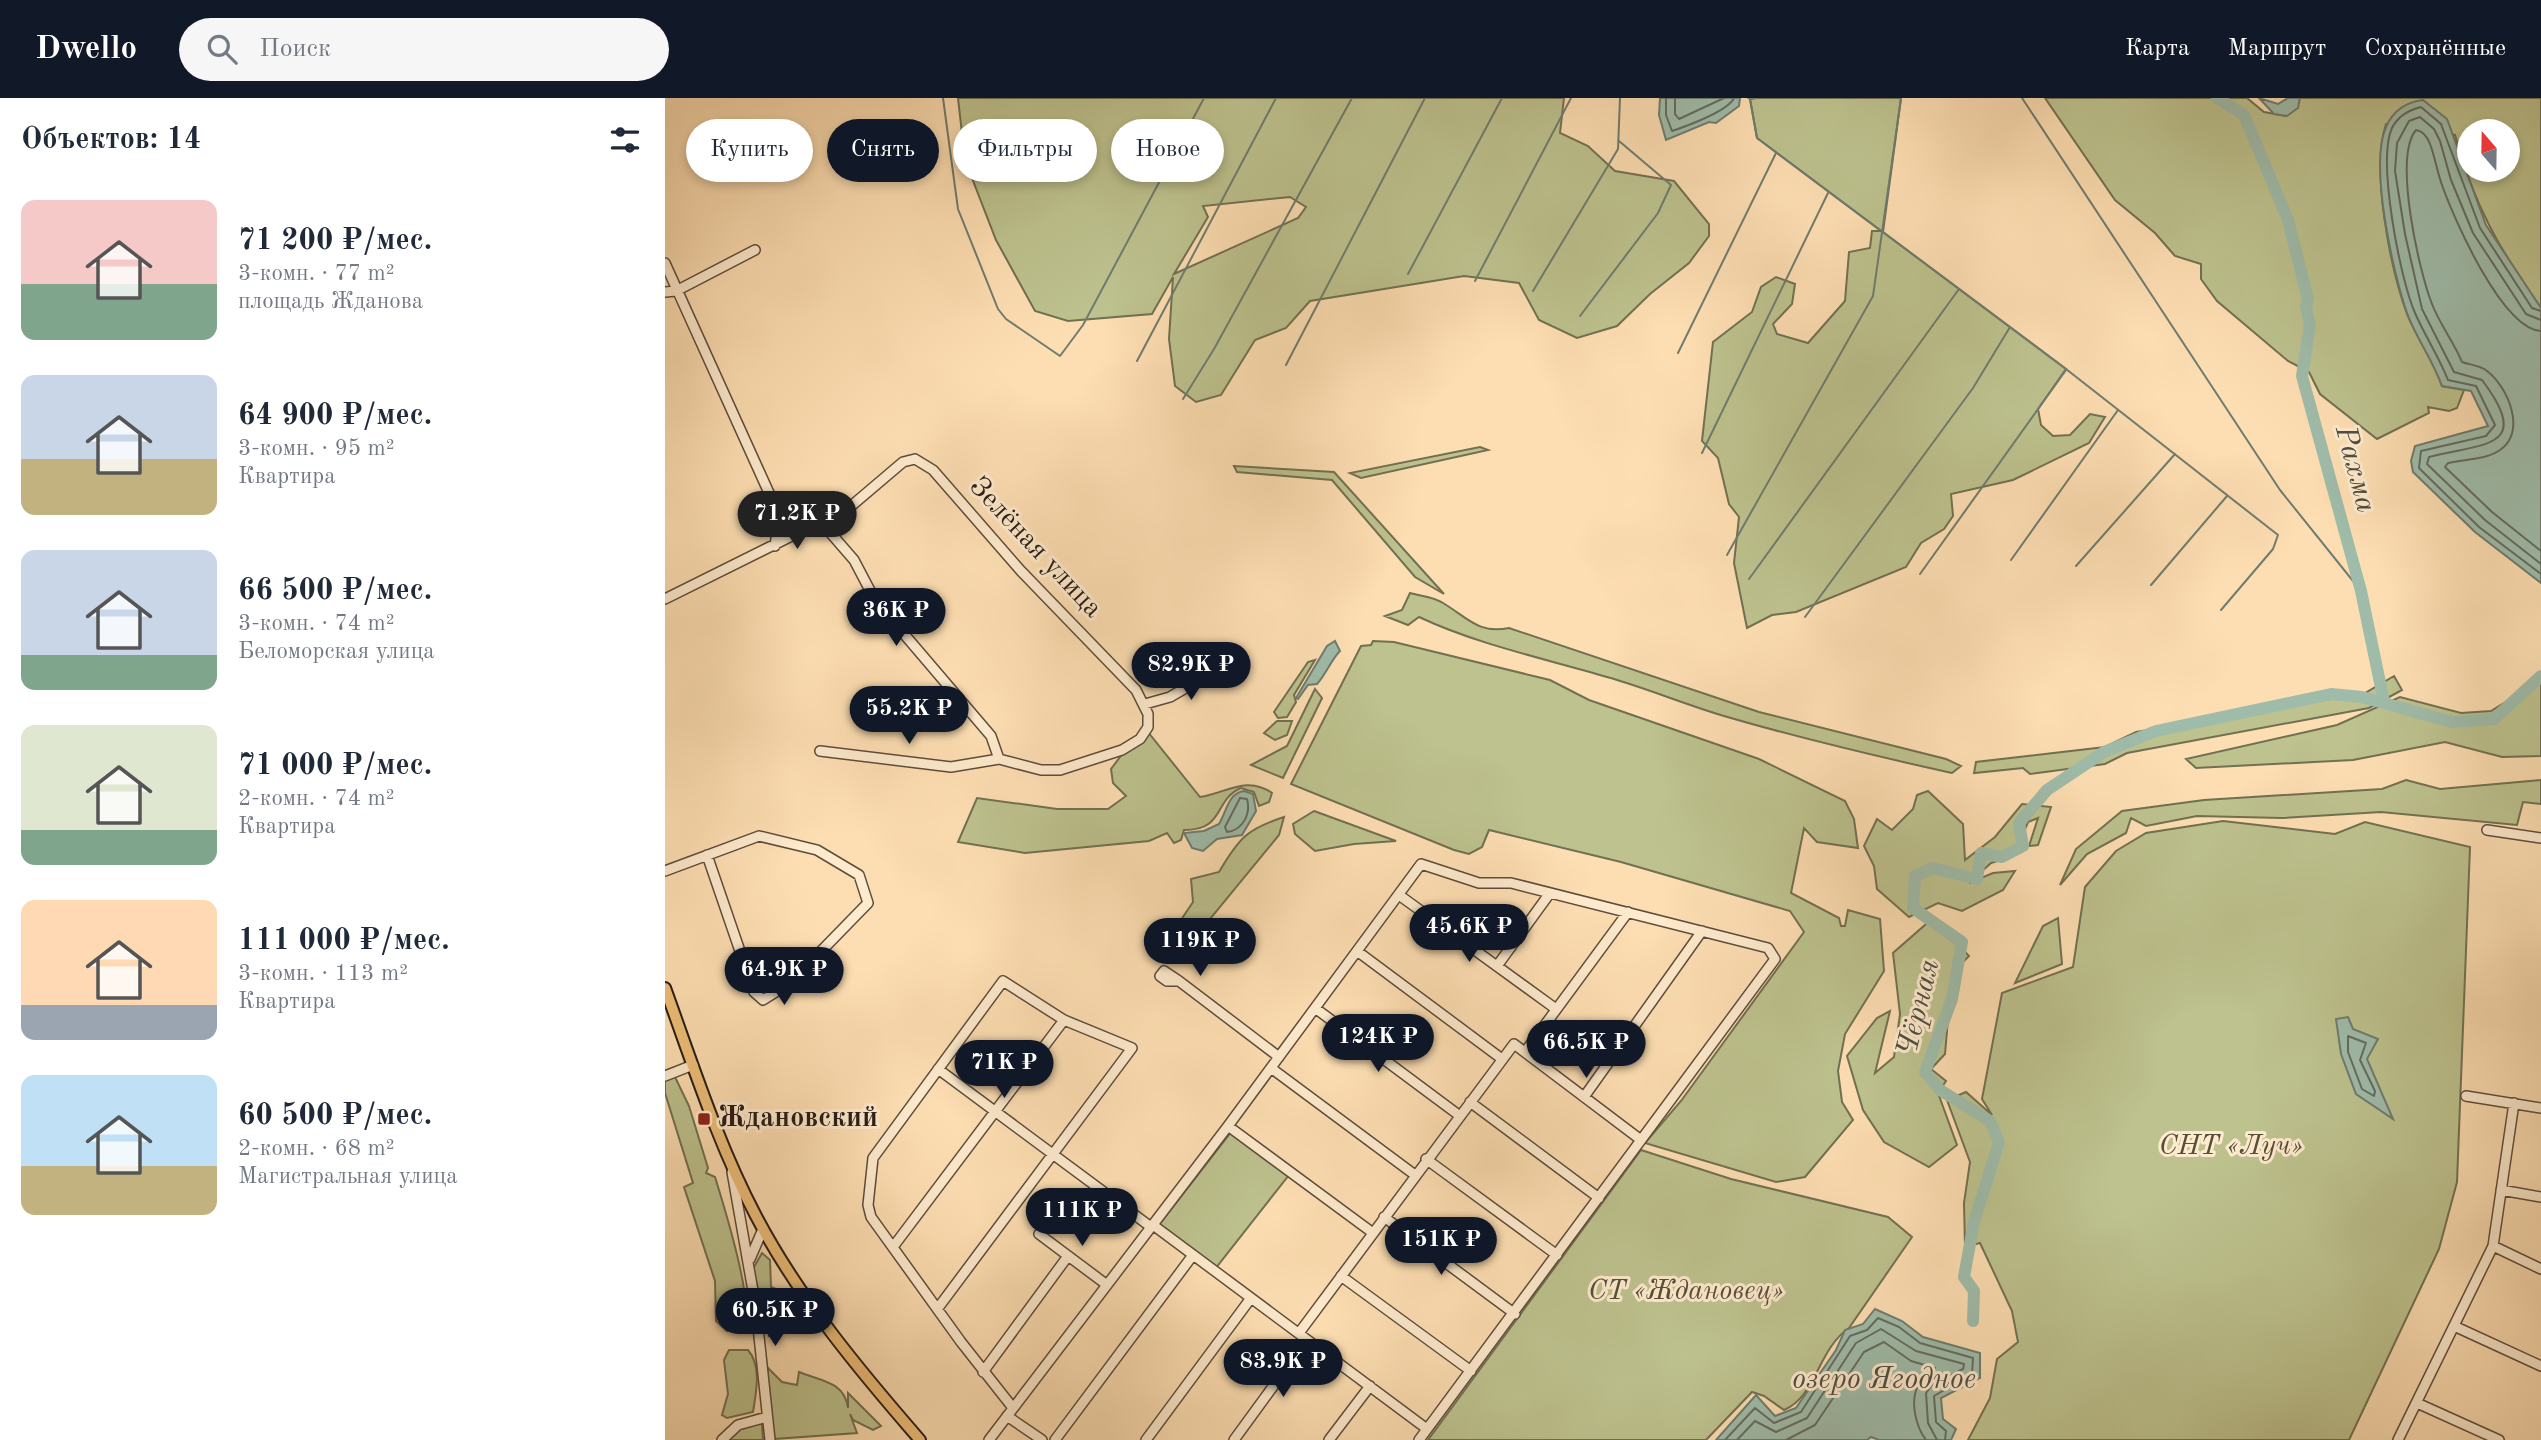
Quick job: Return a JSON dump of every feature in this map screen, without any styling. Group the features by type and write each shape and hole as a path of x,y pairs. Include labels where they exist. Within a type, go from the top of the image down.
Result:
{"main road":[{"path":"665,988 728,1157 776,1251 846,1351 920,1440"}],"street":[{"path":"665,292 676,291 755,250"},
{"path":"665,263 676,291 686,304 779,515 775,546"},
{"name":"Зелёная улица","path":"821,522 850,508 910,459 920,460 933,470 984,531 1090,639 1146,707"},
{"path":"665,599 821,522 854,560 875,600 991,736 999,759"},
{"path":"820,751 951,767 999,759 1050,771 1122,750 1140,739 1148,727 1146,707 1170,697 1223,667"},
{"path":"2487,831 2541,838"},
{"path":"665,871 707,855 759,836 817,850 859,875 868,902 790,983 763,1000 754,992 707,855"},
{"path":"989,1440 1228,1126 1421,864 1479,883 1511,883 1768,948 1775,959 1515,1314 1419,1440"},
{"path":"1497,966 1550,893"},
{"path":"1399,895 1556,1009"},
{"path":"1525,1052 1627,912"},
{"path":"1584,1097 1702,931"},
{"path":"1357,951 1502,1059"},
{"path":"938,1308 1132,1048 1064,1020 1003,981 871,1165 869,1210 1010,1412 1042,1440"},
{"path":"1179,981 1279,1057"},
{"path":"1315,1008 1459,1116"},
{"path":"893,1247 1064,1020"},
{"path":"1299,1333 1514,1044 1641,1140"},
{"path":"665,1076 693,1065"},
{"path":"1271,1068 1415,1175"},
{"path":"938,1069 1427,1429"},
{"path":"2466,1096 2541,1108"},
{"path":"1470,1102 1599,1198"},
{"path":"2398,1440 2493,1246 2514,1103"},
{"path":"1228,1126 1373,1233"},
{"path":"728,1157 751,1257 769,1440"},
{"path":"1426,1159 1557,1255"},
{"path":"2501,1190 2541,1197"},
{"path":"1384,1217 1515,1314"},
{"path":"751,1257 764,1229"},
{"path":"1039,1234 1107,1285"},
{"path":"2493,1246 2541,1269"},
{"path":"751,1257 765,1247 776,1251"},
{"path":"1055,1440 1193,1255"},
{"path":"983,1372 1068,1256"},
{"path":"1341,1276 1471,1371"},
{"path":"1146,1440 1251,1298"},
{"path":"2454,1326 2541,1366"},
{"path":"1234,1440 1307,1340"},
{"path":"1329,1440 1370,1386"},
{"path":"2417,1403 2500,1440"},
{"path":"722,1440 738,1425 767,1417"}],"green space":[{"path":"958,98 1564,98 1560,133 1588,146 1615,171 1674,181 1709,224 1709,236 1689,263 1650,294 1617,326 1577,338 1539,320 1519,283 1464,276 1310,301 1286,328 1255,340 1221,395 1196,402 1175,386 1169,339 1173,277 1152,314 1068,321 1035,311 996,240 974,182 1097,182 1097,119 960,119","holes":["1290,197 1306,207 1298,218 1174,274 1208,217 1203,206"]},
{"path":"1901,98 1883,232 2066,369 2038,409 2041,425 2053,436 2070,435 2090,414 2105,417 2089,443 2013,480 1951,494 1953,516 1944,529 1921,543 1906,567 1796,612 1772,615 1747,628 1734,563 1739,517 1729,504 1718,458 1702,441 1713,342 1752,312 1761,287 1776,277 1795,284 1792,304 1773,324 1777,334 1808,343 1845,301 1849,252 1870,248 1872,231 1881,231 1757,138 1750,99"},
{"path":"2045,98 2247,98 2264,112 2286,116 2300,98 2541,98 2541,308 2489,226 2470,182 2520,182 2520,119 2457,119 2457,142 2455,135 2386,124 2382,144 2382,192 2394,271 2407,314 2442,386 2464,390 2457,408 2449,411 2428,407 2429,413 2377,439 2320,394 2309,372 2288,361 2217,301 2201,279 2201,264 2175,256 2155,233 2115,200"},
{"path":"1480,447 1488,450 1361,478 1350,473"},
{"path":"1234,466 1334,472 1444,594 1415,577 1332,480 1237,472"},
{"path":"1410,593 1440,601 1481,627 1509,628 1759,712 1946,759 1961,766 1952,773 1809,739 1724,716 1622,681 1488,643 1419,617 1408,625 1385,616 1402,610"},
{"path":"1373,641 1394,642 1550,680 1589,700 1759,759 1845,801 1854,819 1858,848 1817,842 1804,828 1791,893 1839,918 1841,926 1845,926 1848,910 1880,919 1884,971 1845,1034 1838,1071 1842,1102 1853,1120 1805,1177 1776,1182 1645,1143 1681,1101 1804,932 1790,911 1621,862 1489,830 1482,847 1469,854 1291,784 1361,646 1371,645"},
{"path":"1315,660 1294,695 1296,702 1287,717 1278,718 1274,712 1308,662"},
{"path":"2394,676 2402,690 2369,708 2127,753 2105,764 2030,774 2023,768 1974,773 1976,762 2105,747 2136,732 2365,693"},
{"path":"2541,680 2541,756 2502,757 2445,742 2353,760 2196,768 2186,759 2337,725 2400,697 2461,713 2491,711"},
{"path":"1315,689 1322,698 1283,778 1251,765 1287,746"},
{"path":"1277,721 1292,721 1287,735 1275,740 1264,733"},
{"path":"1148,732 1200,797 1254,785 1272,793 1269,802 1259,806 1254,792 1241,788 1232,793 1207,825 1184,830 1181,840 1174,843 1167,833 1149,841 1025,853 958,842 977,798 1057,809 1108,809 1126,796 1113,783 1111,769 1123,753"},
{"path":"2406,780 2440,789 2541,780 2541,804 2523,802 2517,825 2381,812 2282,818 2197,816 2146,826 2131,818 2126,833 2087,854 2060,885 2076,849 2122,811 2204,800 2382,789"},
{"path":"1928,791 1963,824 1965,860 1995,837 2022,804 2051,807 2038,845 2029,846 2038,818 2028,822 2014,856 1991,863 1969,883 1993,873 2015,871 2003,890 1962,911 1938,903 1909,917 1877,889 1874,866 1864,846 1877,819 1892,830 1913,809 1917,795"},
{"path":"1314,811 1396,841 1354,844 1315,851 1295,834 1293,824"},
{"path":"1284,817 1279,835 1178,958 1160,951 1193,902 1191,879 1219,872 1245,836"},
{"name":"СНТ «Луч»","path":"2223,821 2335,834 2365,822 2470,847 2457,1182 2439,1249 2349,1440 1968,1440 1990,1398 1997,1359 2018,1342 2012,1311 1980,1243 1965,1247 1964,1203 1970,1162 1947,1100 1966,1092 1992,1115 1982,1099 2002,993 2073,967 2085,887 2116,851 2146,833"},
{"path":"1933,918 1969,956 1952,973 1945,1054 1931,1069 1946,1081 1938,1093 1957,1145 1929,1167 1884,1142 1863,1110 1847,1056 1877,1018 1890,1011 1875,1073 1894,1057 1900,1014 1893,953"},
{"path":"2058,918 2062,964 2015,983 2043,926"},
{"path":"675,1077 689,1106 708,1168 706,1173 715,1177 742,1276 746,1314 744,1325 727,1331 716,1321 715,1281 684,1187 693,1183 665,1093 665,1079"},
{"path":"1232,1131 1289,1175 1215,1269 1159,1225"},
{"name":"СТ «Ждановец»","path":"1641,1150 1731,1179 1888,1217 1912,1237 1849,1328 1830,1348 1803,1395 1795,1404 1784,1410 1764,1396 1752,1392 1706,1440 1428,1440"},
{"path":"762,1253 770,1260 771,1287 781,1291 784,1323 776,1323 775,1334 769,1336 753,1269"},
{"path":"729,1350 748,1350 755,1364 757,1380 753,1412 727,1418 722,1415 728,1394 724,1360"},
{"path":"767,1367 782,1382 797,1385 799,1372 831,1384 842,1393 848,1408 848,1393 881,1426 873,1430 853,1420 850,1414 857,1433 774,1439"},
{"path":"758,1421 762,1425 763,1440 725,1440 738,1427"}],"water":[{"path":"1660,98 1740,98 1739,106 1716,123 1709,122 1666,140 1659,115"},
{"path":"2259,98 2278,104 2288,98 2300,98 2298,108 2287,116 2274,114"},
{"path":"2423,100 2447,119 2457,146 2457,182 2470,182 2486,225 2541,308 2541,583 2475,532 2413,472 2411,461 2415,446 2488,426 2471,391 2442,386 2407,313 2395,272 2381,192 2381,144 2389,121 2396,112 2411,103"},
{"path":"1335,641 1340,651 1323,676 1317,684 1308,685 1298,699 1296,698 1327,646"},
{"path":"1244,791 1253,794 1256,811 1242,835 1217,839 1203,851 1192,848 1184,833 1204,831 1219,824 1234,795"},
{"path":"2348,1017 2353,1029 2378,1039 2367,1059 2393,1119 2356,1094 2341,1054 2336,1019"},
{"name":"озеро Ягодное","path":"1875,1309 1902,1321 1923,1337 1980,1353 1980,1378 1941,1398 1943,1419 1956,1429 1951,1440 1879,1440 1871,1437 1867,1440 1716,1440 1756,1395 1775,1416 1796,1408 1836,1350 1845,1330 1863,1324"}],"waterway":[{"path":"943,98 958,209 998,309 1006,319 1060,356 1083,325 1204,98"},
{"path":"1137,361 1276,98"},
{"path":"1183,399 1214,349 1352,98"},
{"path":"1286,365 1425,98"},
{"path":"1408,274 1502,98"},
{"path":"1475,281 1571,98"},
{"path":"1533,291 1618,149 1620,98"},
{"path":"1748,98 1757,98"},
{"path":"1727,555 1873,296 1901,98"},
{"path":"2022,98 2280,490 2361,591"},
{"name":"Рахма","path":"2217,98 2244,115 2288,220 2308,299 2306,306 2310,325 2302,376 2361,591 2384,702"},
{"path":"1750,99 1757,138 2066,369 2278,535 2273,549 2221,610"},
{"path":"1580,316 1658,213 1671,185 1619,141"},
{"path":"1678,353 1776,153"},
{"path":"1702,453 1828,193"},
{"path":"1749,579 1959,289"},
{"path":"1805,617 1973,388 2010,327"},
{"path":"1920,574 2066,370"},
{"path":"2011,560 2118,410"},
{"path":"2076,566 2175,454"},
{"path":"2151,585 2227,496"},
{"name":"Чёрная","path":"1973,1321 1974,1291 1964,1277 1974,1222 1999,1142 1990,1121 1940,1090 1925,1072 1952,999 1962,942 1913,908 1915,876 1933,868 1977,879 1981,853 2002,857 2023,846 2019,823 2047,790 2104,752 2156,731 2331,694 2362,697 2452,722 2494,719 2541,676"}],"place":[{"name":"Ждановский","path":"704,1119"}]}
